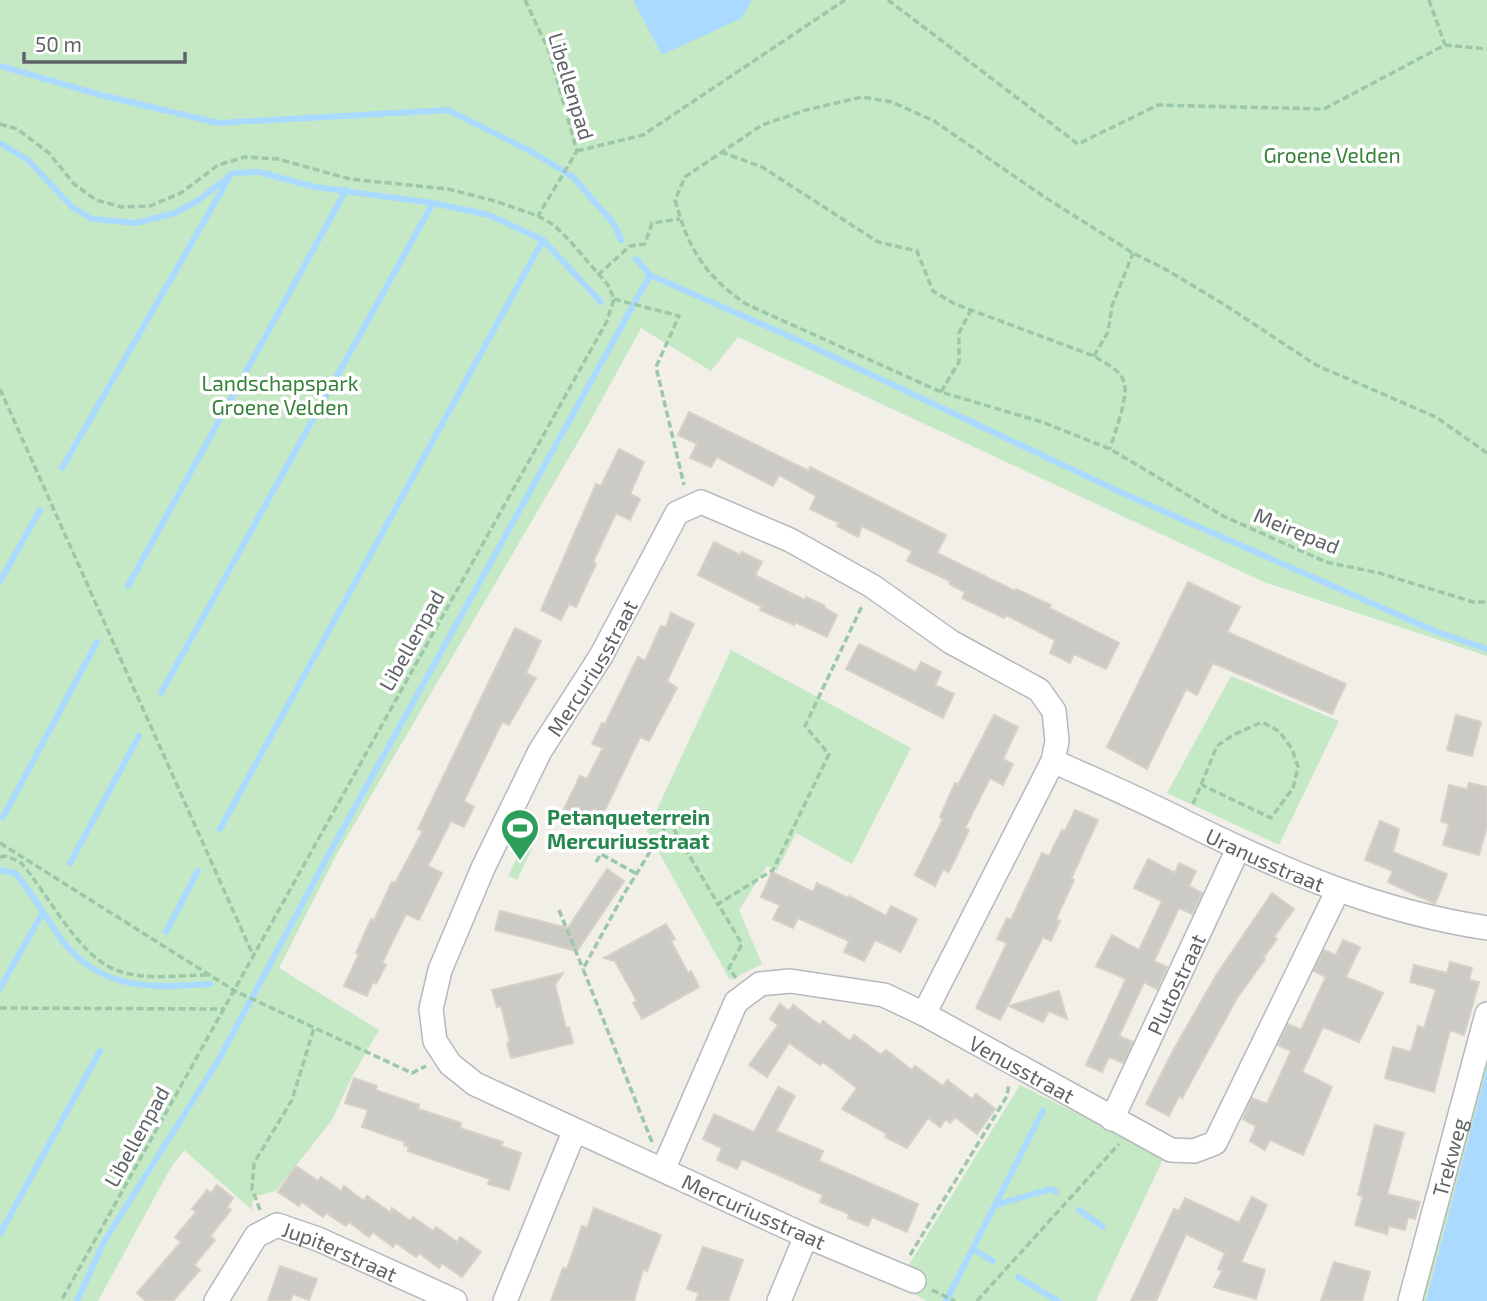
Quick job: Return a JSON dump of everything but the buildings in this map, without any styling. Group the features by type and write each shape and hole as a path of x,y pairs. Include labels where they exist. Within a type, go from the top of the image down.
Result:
{"street":[{"path":"689,508 701,502 790,540 872,586 951,642 1039,690 1054,711 1057,741 1053,761 924,1014"},
{"name":"Mercuriusstraat","path":"689,508 677,513 601,656 540,751 483,868 440,970 430,1009 435,1041 450,1064 475,1084 806,1236 906,1278"},
{"name":"Uranusstraat","path":"1053,761 1238,849 1338,890 1378,905 1448,922 1487,928"},
{"name":"Plutostraat","path":"1122,1124 1238,849"},
{"name":"Venusstraat","path":"747,994 760,984 790,981 884,995 924,1014 1171,1150 1194,1151 1214,1143 1338,890"},
{"path":"663,1170 736,1002 747,994"},
{"name":"Trekweg","path":"1410,1301 1487,1014"},
{"path":"505,1301 575,1132"},
{"name":"Jupiterstraat","path":"216,1301 256,1236 276,1226 318,1239 455,1301"},
{"path":"779,1301 806,1236"}],"path":[{"name":"Libellenpad","path":"525,0 549,51 577,151 538,216"},
{"path":"577,151 643,135 845,0"},
{"path":"888,0 1078,144 1158,105 1324,109 1445,45 1487,49"},
{"path":"1429,0 1445,45"},
{"path":"598,275 630,246 645,244 652,223 680,219 675,200 685,177 762,125 806,110 862,96 892,102 933,121 1001,169 1133,253 1225,305 1316,365 1436,417 1487,453"},
{"path":"0,124 16,129 50,153 74,184 96,200 122,207 150,206 181,193 218,165 245,156 278,159 350,179 447,189 495,201 538,216 554,225 608,285 614,299 679,316 656,367 689,508"},
{"path":"720,152 762,167 878,242 917,251 933,291 971,310 1094,356 1113,368 1124,382 1124,398 1110,449"},
{"name":"Meirepad","path":"680,219 688,240 702,263 723,288 746,304 941,392 1042,422 1110,449 1223,516 1326,562 1379,573 1473,602 1487,602"},
{"path":"1094,356 1108,332 1112,306 1133,253"},
{"name":"Libellenpad","path":"61,1301 607,321 614,299"},
{"path":"941,392 959,362 959,333 971,310"},
{"path":"0,388 253,955"},
{"path":"718,904 773,870 807,800 829,754 805,726 872,586"},
{"path":"1184,821 1217,746 1233,734 1262,722 1279,731 1292,749 1298,767 1293,788 1271,818 1202,785"},
{"path":"583,969 668,821 742,944 729,968 747,994"},
{"path":"0,843 256,1002 412,1073 445,1057"},
{"path":"596,862 601,854 636,874"},
{"path":"0,857 7,856 21,863 88,951 116,970 149,976 209,975"},
{"path":"559,910 663,1170"},
{"path":"0,1007 225,1009"},
{"path":"268,1229 252,1189 254,1163 292,1100 314,1028"},
{"path":"906,1278 1007,1096 1013,1063"},
{"path":"977,1301 1122,1124"},
{"path":"940,1294 954,1301"}],"green space":[{"path":"0,0 1487,0 1487,656 1264,582 738,337 711,371 641,328 588,425 338,852 279,968 379,1030 352,1077 332,1120 276,1191 253,1197 252,1210 184,1150 170,1169 98,1301 0,1301"},
{"path":"731,650 911,748 852,864 796,833 777,871 767,866 739,910 762,964 730,980 647,831"},
{"path":"1231,676 1339,721 1279,845 1167,793"},
{"name":"Petanqueterrein Mercuriusstraat","path":"523,845 532,849 517,880 508,876"},
{"path":"1487,1043 1487,1069 1426,1301 1418,1301"},
{"path":"1020,1085 1164,1157 1096,1301 927,1301 904,1289 902,1276"}],"water":[{"path":"633,0 752,0 742,18 662,55"},
{"path":"1487,1068 1487,1301 1426,1301"}],"waterway":[{"path":"0,66 101,95 218,123 448,110 532,152 573,177 614,224 621,240"},
{"path":"0,143 28,160 72,207 92,219 136,223 175,213 199,200 233,173 259,172 315,187 433,203 489,215 543,240 601,302"},
{"path":"62,468 229,178"},
{"path":"128,586 346,190"},
{"path":"161,693 433,203"},
{"path":"220,829 543,240"},
{"path":"77,1301 105,1240 218,1061 329,854 650,275 636,259"},
{"path":"650,275 800,341 1120,492 1437,632 1487,649"},
{"path":"0,581 40,510"},
{"path":"3,817 97,642"},
{"path":"70,863 139,736"},
{"path":"0,870 15,873 62,940 77,957 93,969 128,983 167,986 210,984"},
{"path":"166,932 198,871"},
{"path":"0,988 43,912"},
{"path":"0,1234 100,1051"},
{"path":"946,1301 1043,1111"},
{"path":"995,1205 1051,1189 1056,1192"},
{"path":"1079,1210 1103,1227"},
{"path":"973,1249 993,1261"},
{"path":"1018,1277 1058,1301"}],"place":[{"name":"Petanqueterrein Mercuriusstraat","path":"520,862"}],"park label":[{"name":"Groene Velden","path":"1332,154"},
{"name":"Landschapspark Groene Velden","path":"280,394"}]}
